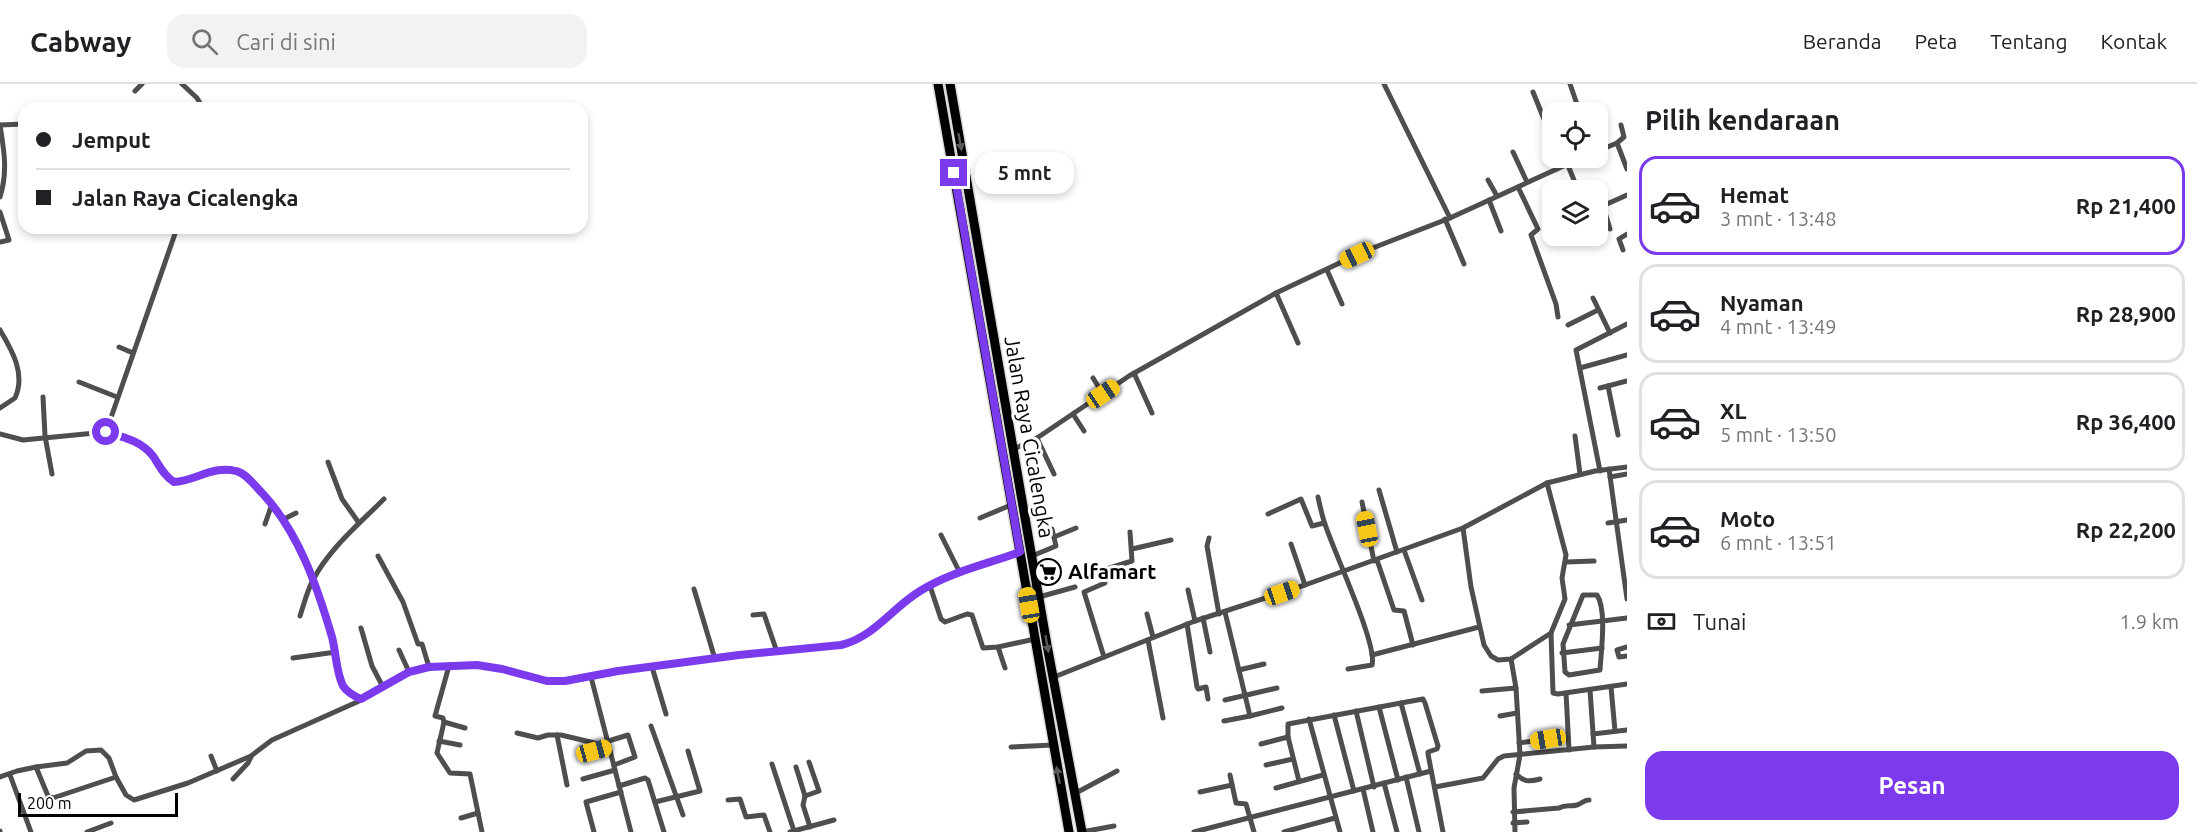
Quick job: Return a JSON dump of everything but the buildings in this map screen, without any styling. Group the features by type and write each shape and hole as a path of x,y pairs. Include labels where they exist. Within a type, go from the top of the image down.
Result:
{"highway":[{"name":"Jalan Raya Cicalengka","path":"938,84 1069,832"},
{"name":"Jalan Raya Cicalengka","path":"950,84 1082,832"},
{"path":"1013,518 1026,516"}],"street":[{"path":"135,91 142,84"},
{"path":"182,84 199,102"},
{"path":"1384,84 1448,219 1464,264"},
{"path":"1570,84 1576,102"},
{"path":"1533,92 1542,114"},
{"path":"0,197 4,185 6,163 0,125 18,124"},
{"path":"1608,146 1624,137 1621,125"},
{"path":"1617,143 1627,169"},
{"path":"1513,152 1527,182"},
{"path":"1014,449 1037,438 1134,373 1276,293 1398,237 1489,201 1557,168"},
{"path":"1488,180 1497,196"},
{"path":"1518,187 1538,230 1531,235 1556,303 1558,317"},
{"path":"1608,203 1627,195"},
{"path":"1489,201 1501,231"},
{"path":"0,212 9,240 0,242"},
{"path":"1608,225 1610,229"},
{"path":"106,432 175,234"},
{"path":"1623,250 1619,239 1627,234"},
{"path":"1327,270 1342,304"},
{"path":"1276,293 1298,343"},
{"path":"1593,298 1610,333"},
{"path":"1568,325 1598,310"},
{"path":"1600,471 1576,349 1627,324"},
{"path":"0,330 18,365 19,384 15,398 0,408"},
{"path":"119,347 133,353"},
{"path":"1580,368 1627,356"},
{"path":"1134,373 1152,413"},
{"path":"1093,378 1103,394"},
{"path":"1600,388 1627,381"},
{"path":"79,382 117,397"},
{"path":"1608,386 1618,435"},
{"path":"43,397 45,436 52,474"},
{"path":"1073,414 1084,431"},
{"path":"0,434 23,440 45,436 106,432 130,439 142,446 151,453 168,479 174,482 215,471 239,471 284,519 313,579 336,652 344,688 361,699"},
{"path":"1575,436 1580,474"},
{"path":"1037,438 1054,474"},
{"path":"328,462 342,499 359,524"},
{"path":"1053,677 1203,618 1305,585 1462,528 1547,483 1580,474 1627,467"},
{"path":"1609,469 1616,522 1624,548 1627,599"},
{"path":"1610,477 1627,474"},
{"path":"1547,483 1566,562 1562,578 1565,598 1551,633 1552,690 1555,694 1627,684"},
{"path":"1379,490 1397,552"},
{"path":"1318,497 1324,523 1372,655 1372,665 1348,669"},
{"path":"300,616 313,579 338,544 384,499"},
{"path":"1268,514 1301,499 1312,526 1324,523"},
{"path":"1362,502 1376,560 1394,610 1404,611 1413,645"},
{"path":"265,524 272,504"},
{"path":"980,518 1011,505"},
{"path":"284,519 296,513"},
{"path":"1608,522 1627,520"},
{"path":"1054,537 1076,528"},
{"path":"1462,528 1479,627 1484,645 1491,656 1498,660 1511,659 1551,633"},
{"path":"1032,556 1056,546 1052,529"},
{"path":"1104,657 1084,592 1105,583 1103,570 1132,561 1130,532"},
{"path":"941,534 960,573"},
{"path":"1209,538 1207,546 1222,613 1250,716"},
{"path":"1132,549 1171,540"},
{"path":"1291,544 1305,585"},
{"path":"1404,550 1422,600"},
{"path":"0,777 36,767 67,763 86,751 101,750 109,758 126,795 134,800 188,783 251,756 272,740 361,699 409,672 429,667 477,665 547,681 591,677 716,658 841,645 854,642 870,632 920,591 960,573 1020,552"},
{"path":"378,556 403,602 418,644 423,644 429,667"},
{"path":"1566,562 1594,561"},
{"path":"930,586 943,622 970,614 983,648 1035,639"},
{"path":"1040,597 1075,586"},
{"path":"694,589 716,658"},
{"path":"1188,590 1196,621"},
{"path":"1583,595 1598,596 1602,622 1602,648 1598,672 1567,674 1562,652 1569,625 1583,595"},
{"path":"753,615 764,614 777,652"},
{"path":"1147,614 1163,718"},
{"path":"1203,618 1210,652"},
{"path":"1569,625 1627,618"},
{"path":"1187,624 1197,687 1198,689 1206,687 1208,699"},
{"path":"1372,655 1479,627"},
{"path":"361,628 372,666 382,687"},
{"path":"998,647 1005,668"},
{"path":"1627,647 1617,650 1619,657 1627,656"},
{"path":"1562,652 1602,648"},
{"path":"399,650 409,672"},
{"path":"293,658 336,652"},
{"path":"1511,659 1516,688 1520,755 1513,812 1515,832"},
{"path":"1239,670 1264,664"},
{"path":"449,666 435,716 443,718 444,722 465,728"},
{"path":"652,667 666,714"},
{"path":"591,677 632,832"},
{"path":"1611,687 1615,731"},
{"path":"1225,700 1277,688"},
{"path":"1482,692 1516,688"},
{"path":"1590,690 1594,747"},
{"path":"1566,693 1569,750"},
{"path":"1299,782 1288,736 1288,724 1422,699 1438,746 1437,749 1428,753 1443,832"},
{"path":"1401,704 1420,774"},
{"path":"1379,707 1398,780"},
{"path":"1224,721 1282,708"},
{"path":"1356,711 1374,787"},
{"path":"1500,716 1517,713"},
{"path":"1334,715 1354,791"},
{"path":"1309,719 1340,832"},
{"path":"444,722 437,753 450,773 470,774 482,832"},
{"path":"651,726 683,815"},
{"path":"1593,734 1627,730"},
{"path":"517,733 538,738 557,735 595,744 608,744"},
{"path":"557,735 567,785"},
{"path":"579,755 628,735 636,755 614,767 583,779"},
{"path":"1261,744 1288,736"},
{"path":"1519,743 1548,739"},
{"path":"439,741 460,745"},
{"path":"101,750 105,744"},
{"path":"1011,747 1053,745"},
{"path":"1435,787 1484,778 1498,759 1504,756 1627,746"},
{"path":"655,802 700,791 688,751"},
{"path":"211,756 217,771"},
{"path":"233,779 248,763 251,756"},
{"path":"1266,765 1293,759"},
{"path":"805,796 819,791 809,762"},
{"path":"772,764 792,831 834,820"},
{"path":"36,767 48,796 53,798 116,777"},
{"path":"796,767 805,796 803,805 818,832"},
{"path":"1074,794 1117,771"},
{"path":"1194,832 1431,771"},
{"path":"1516,774 1522,780 1529,782 1540,779"},
{"path":"10,775 31,832"},
{"path":"1230,775 1236,803 1245,803 1254,832"},
{"path":"1276,788 1323,775"},
{"path":"1406,777 1419,832"},
{"path":"594,832 586,802 646,779 664,832"},
{"path":"1384,783 1397,832"},
{"path":"1200,792 1232,785"},
{"path":"1364,789 1373,831 1365,832"},
{"path":"728,801 740,799 746,817 765,815 770,832"},
{"path":"1513,812 1559,808 1565,805 1578,805 1589,800"},
{"path":"461,818 478,813"},
{"path":"1284,832 1335,818"},
{"path":"1513,823 1527,822"},
{"path":"87,832 111,823"},
{"path":"1082,832 1114,826"}],"place":[{"name":"Alfamart","path":"1048,572"}],"route":[{"path":"106,432 130,439 142,446 151,453 168,479 174,482 215,471 229,470 239,471 252,483 284,519 292,534 312,575 332,637 344,688 361,699 409,672 429,667 477,665 547,681 565,681 618,671 854,642 870,632 920,591 936,582 1020,552 954,173"}]}
